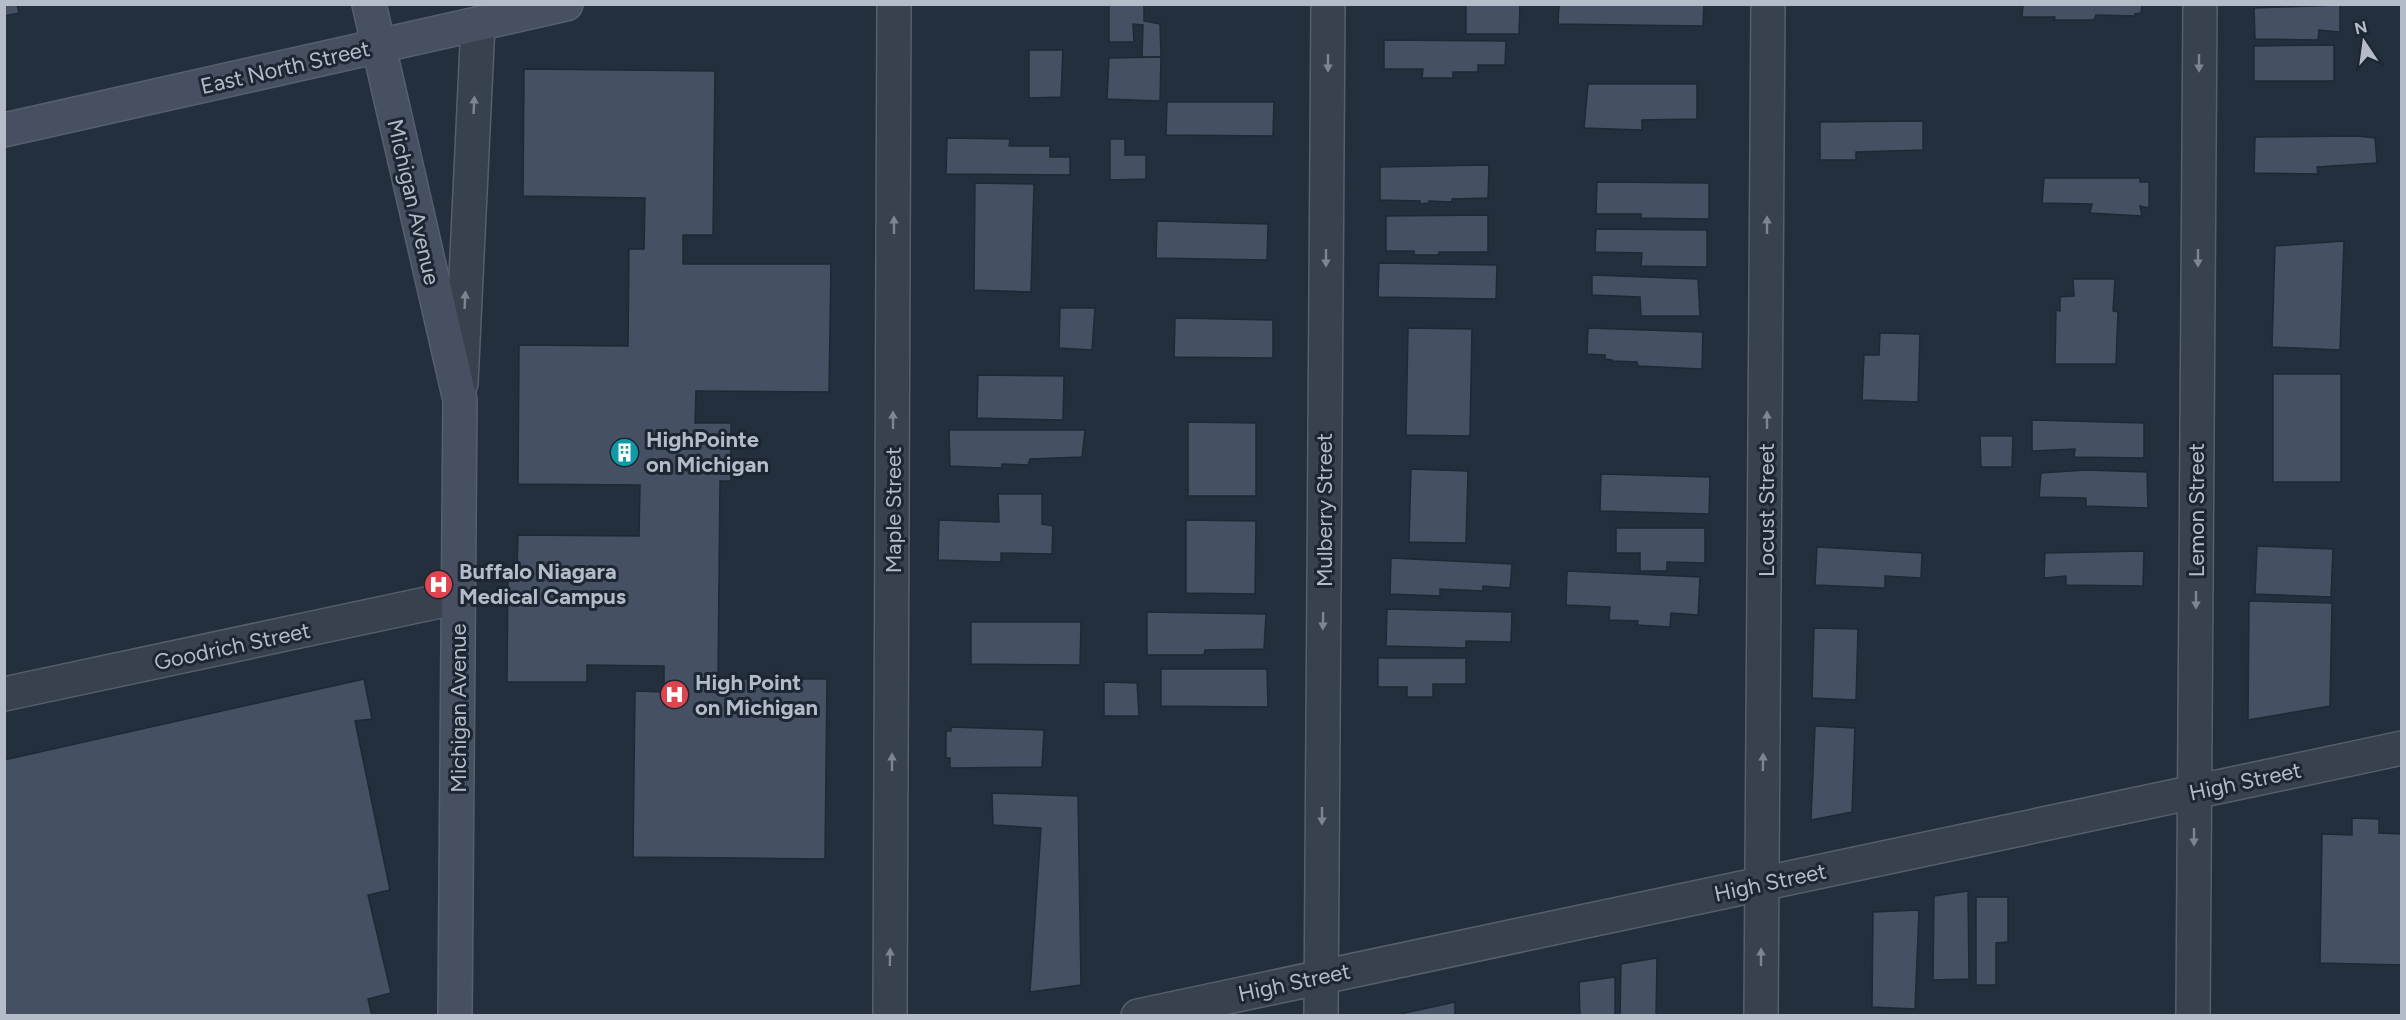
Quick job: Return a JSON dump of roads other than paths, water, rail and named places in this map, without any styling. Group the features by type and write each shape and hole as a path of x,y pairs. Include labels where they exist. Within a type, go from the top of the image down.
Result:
{"street":[{"name":"Michigan Avenue","path":"369,4 460,400"},
{"name":"East North Street","path":"4,130 566,4"},
{"name":"Maple Street","path":"890,1016 894,4"},
{"name":"Mulberry Street","path":"1321,1016 1328,4"},
{"name":"Locust Street","path":"1761,1016 1768,4"},
{"name":"Lemon Street","path":"2193,1016 2200,4"},
{"name":"Michigan Avenue","path":"456,1016 460,400 478,24"},
{"name":"Goodrich Street","path":"4,694 459,597"},
{"name":"High Street","path":"1138,1016 2402,748"}],"place":[{"name":"HighPointe on Michigan","path":"625,452"},
{"name":"Buffalo Niagara Medical Campus","path":"438,584"},
{"name":"High Point on Michigan","path":"674,695"}]}
